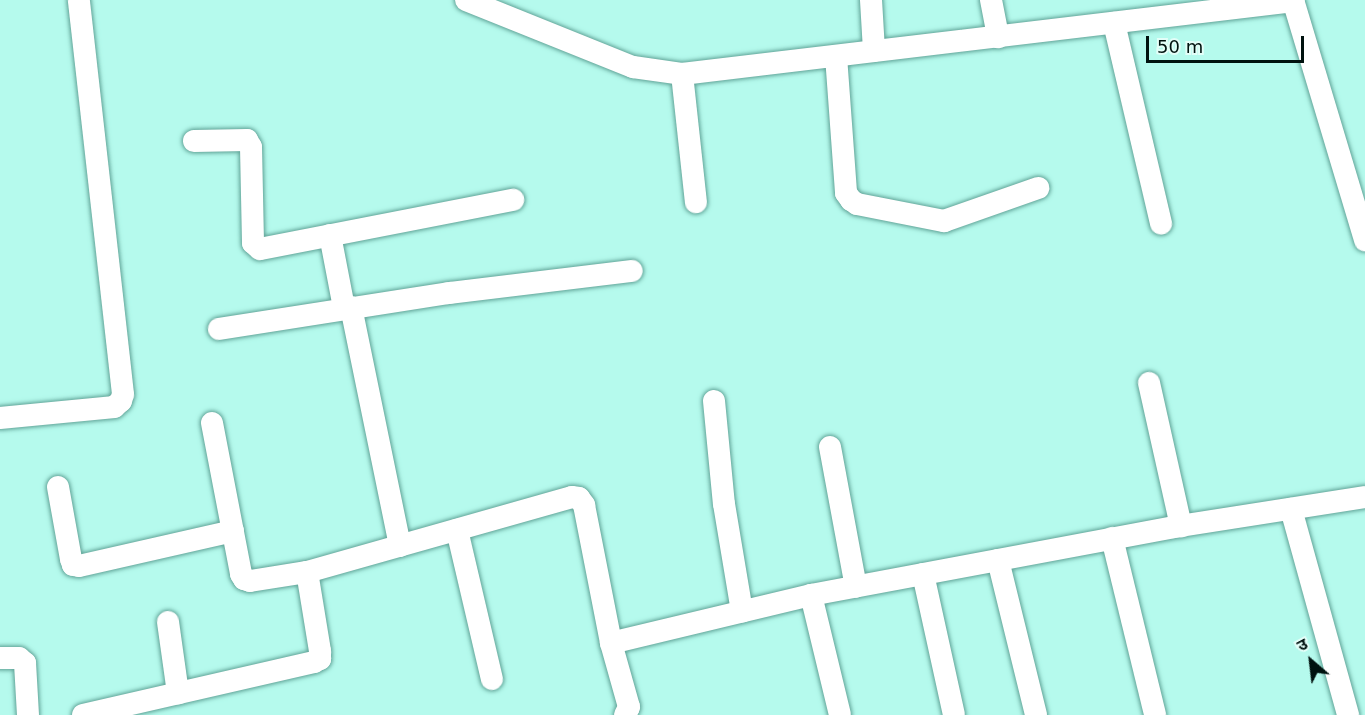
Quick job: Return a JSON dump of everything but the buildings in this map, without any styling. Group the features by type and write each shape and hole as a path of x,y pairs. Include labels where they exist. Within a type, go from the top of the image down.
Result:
{"street":[{"path":"0,418 114,407 121,401 123,394 79,0"},
{"path":"466,0 633,67 682,74 1293,1 1365,240"},
{"path":"871,0 874,51"},
{"path":"991,0 998,37"},
{"path":"1114,23 1161,224"},
{"path":"836,56 846,193 857,204 944,221 1038,188"},
{"path":"682,74 696,202"},
{"path":"194,141 247,140 251,147 253,243 256,247 513,200"},
{"path":"330,235 400,546"},
{"path":"219,329 347,308 632,271"},
{"path":"1149,383 1181,525"},
{"path":"714,401 724,504 742,612"},
{"path":"212,423 244,579 250,581 307,572 572,497 579,498 584,505 611,643 629,707 625,715"},
{"path":"830,447 856,587"},
{"path":"58,488 71,560 79,566 233,531"},
{"path":"611,643 811,595 1181,525 1365,497"},
{"path":"1291,509 1348,715"},
{"path":"457,530 492,679"},
{"path":"1112,538 1155,715"},
{"path":"998,560 1036,715"},
{"path":"83,715 315,662 320,658 307,572"},
{"path":"923,574 954,715"},
{"path":"811,595 840,715"},
{"path":"168,622 178,693"},
{"path":"0,658 19,658 25,663 28,715"}]}
